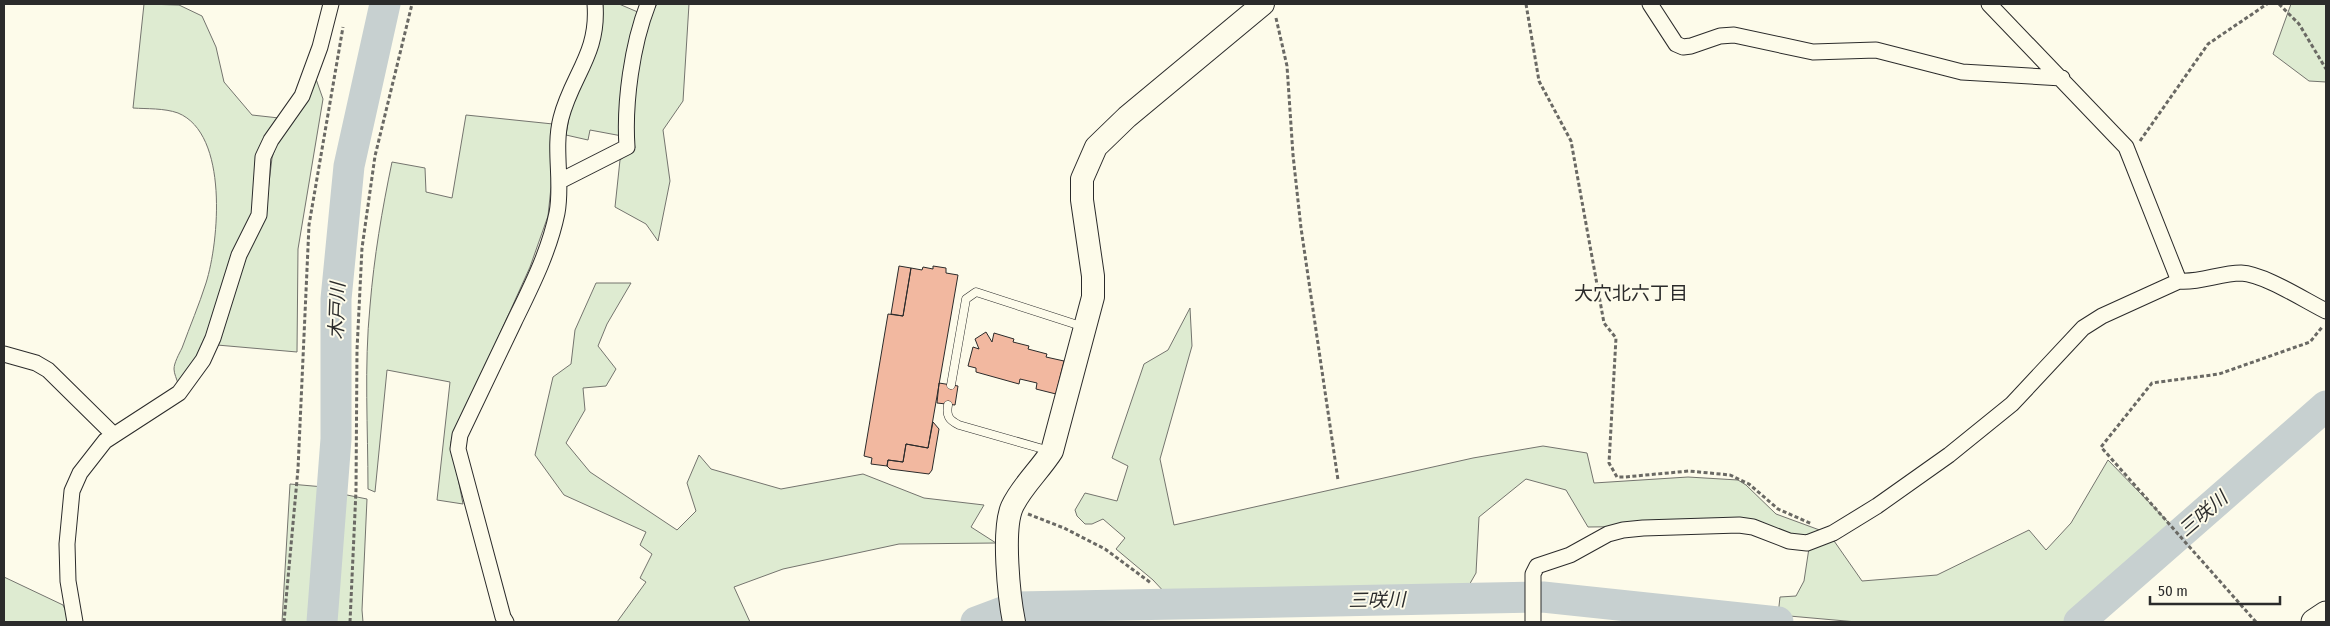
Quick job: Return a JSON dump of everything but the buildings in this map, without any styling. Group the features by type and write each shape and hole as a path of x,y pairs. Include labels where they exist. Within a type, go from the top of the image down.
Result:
{"main road":[{"path":"2314,622 2326,614"}],"street":[{"path":"75,622 68,581 67,553 72,491 80,473 105,441 179,393 203,360 213,338 239,255 259,215 263,157 271,140 302,96 320,47 331,4"},
{"path":"506,622 503,617 458,449 460,435 541,266 556,214 560,182 558,150 561,119 590,51 596,24 595,4"},
{"path":"560,182 627,147 626,110 628,89 642,18 648,4"},
{"path":"1650,4 1676,44 1683,47 1720,36 1734,35 1813,52 1876,50 1962,72 2062,78"},
{"path":"1988,4 2062,78 2126,147 2179,280"},
{"path":"1014,622 1010,602 1007,526 1012,508 1024,488 1039,471 1052,451 1093,297 1093,276 1082,200 1082,179 1096,147 1127,118 1269,8"},
{"path":"1533,622 1533,574 1537,566 1570,556 1608,534 1623,530 1739,525 1753,527 1789,541 1807,543 1833,533 1877,506 1949,455 2012,404 2083,328 2102,316 2179,280 2189,282 2239,273 2254,275 2326,310"},
{"path":"4,354 36,363 48,370 114,435"}],"lane":[{"path":"951,385 966,299 971,294 976,292 1086,328"},
{"path":"948,404 947,413 949,418 959,425 1052,451"}],"path":[{"path":"350,622 356,490 357,350 362,248 375,156 412,4"},
{"path":"1526,4 1540,81 1571,142 1604,323 1616,338 1609,463 1612,470 1617,477 1689,471 1730,475 1749,484 1778,509 1833,533"},
{"path":"2130,156 2208,44 2267,4"},
{"path":"2279,4 2299,24 2326,69"},
{"path":"1269,8 1287,66 1293,155 1301,228 1338,480"},
{"path":"284,622 298,469 309,225 344,20"},
{"path":"2256,622 2101,447 2152,383 2219,374 2310,342 2326,322"},
{"path":"1012,508 1064,528 1105,549 1151,583"}],"green space":[{"path":"144,4 179,5 202,16 216,47 224,82 252,115 279,118 252,213 208,336 198,358 178,384 174,371 175,364 211,265 216,217 216,190 213,165 206,143 194,125 173,111 133,108"},
{"path":"603,4 619,4 640,13 622,136 590,130 588,140 566,135 572,100 601,27"},
{"path":"657,4 689,4 683,101 663,130 670,181 658,241 646,224 615,207 620,160 635,148 629,108 647,22"},
{"path":"2291,4 2326,4 2326,82 2309,81 2273,54"},
{"path":"316,79 323,99 298,249 297,352 217,345 246,258 265,216 272,158 277,142"},
{"path":"466,115 553,124 548,216 530,267 451,442 463,504 437,500 450,382 387,370 375,492 368,489 367,374 368,329 374,270 392,162 425,168 426,192 452,198"},
{"path":"596,283 631,283 607,324 598,346 616,369 606,386 583,388 585,410 566,443 590,472 677,530 696,511 687,483 699,455 711,469 781,489 863,474 924,498 984,505 971,527 996,543 899,544 783,569 734,587 750,622 617,622 646,582 640,578 652,554 640,545 646,532 564,495 535,455 553,377 571,364 575,330"},
{"path":"1190,308 1192,346 1160,459 1174,525 1473,458 1543,446 1587,453 1594,483 1688,477 1738,480 1746,485 1776,514 1825,532 1805,539 1756,525 1588,527 1566,490 1526,479 1479,517 1476,573 1464,594 1168,596 1153,580 1116,549 1125,538 1103,519 1092,524 1085,524 1077,516 1075,510 1085,493 1117,501 1128,466 1112,458 1144,364 1168,350"},
{"path":"2108,460 2175,529 2069,622 1857,622 1778,615 1780,597 1796,596 1804,581 1809,548 1832,538 1862,581 1937,575 2029,530 2046,550 2071,523"},
{"path":"290,484 324,487 308,622 282,622"},
{"path":"337,493 367,499 363,622 323,622"},
{"path":"4,577 63,605 71,622 4,622"}],"waterway":[{"name":"木戸川","path":"322,622 336,439 336,299 349,166 385,4"},
{"name":"三咲川","path":"2079,622 2326,406"},
{"name":"三咲川","path":"976,622 1016,607 1543,597 1778,622"}],"district":[{"name":"大穴北六丁目","path":"1631,293"}]}
